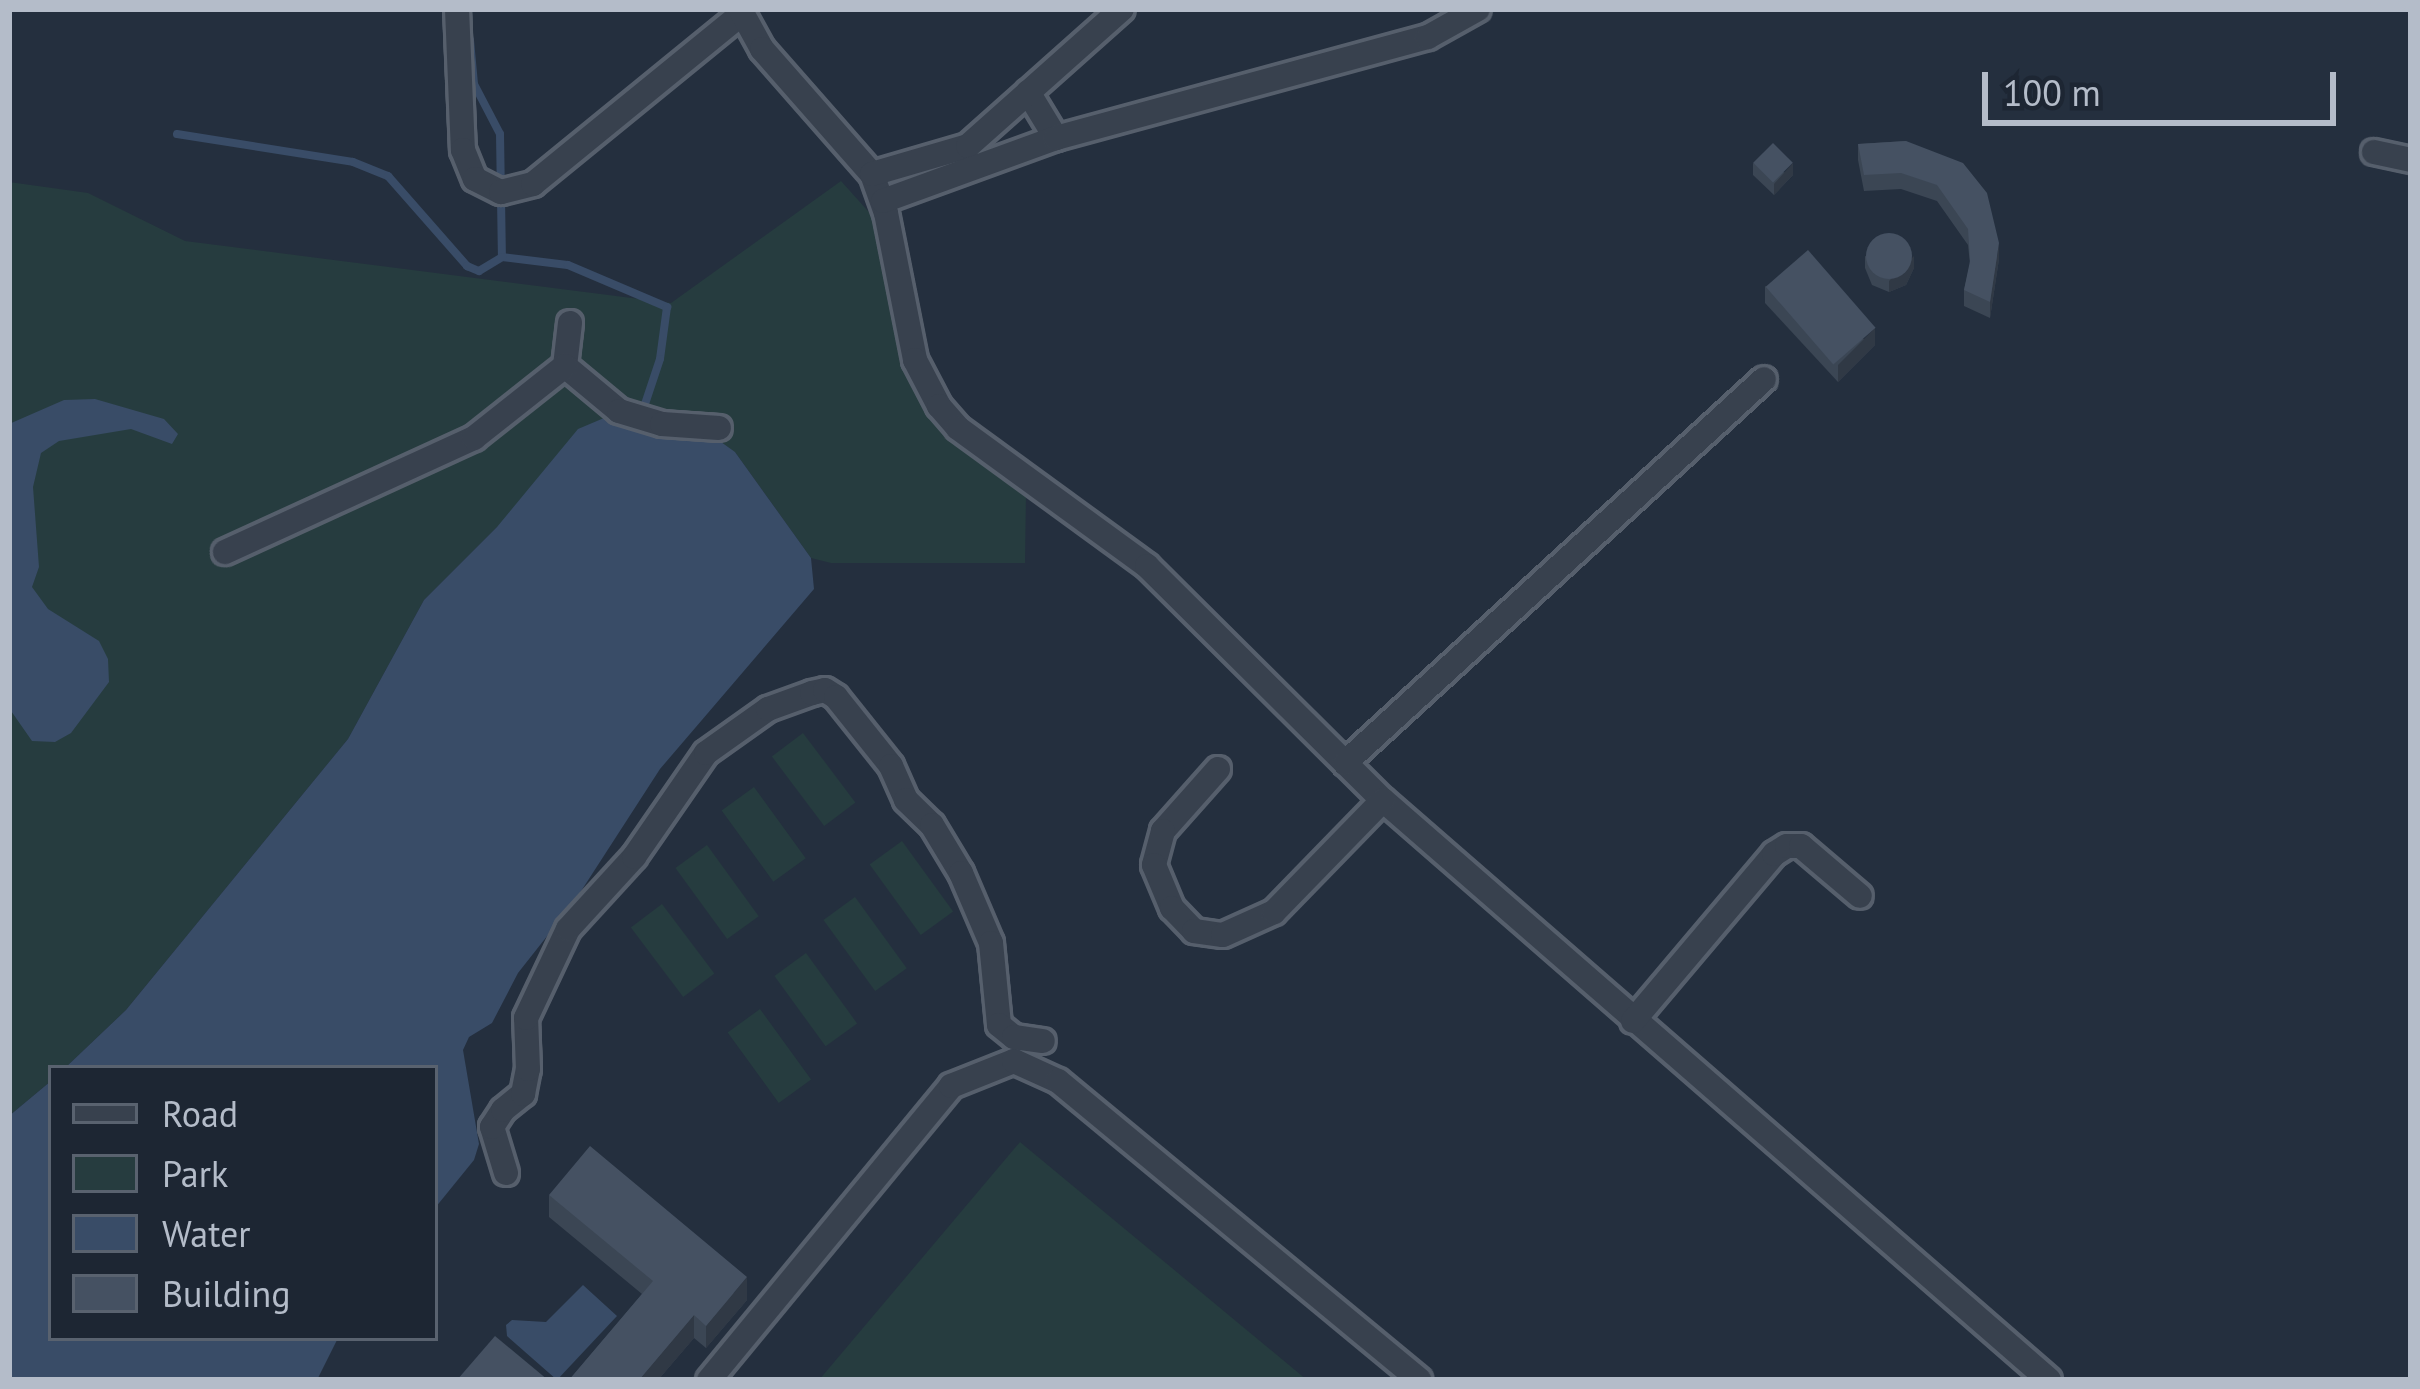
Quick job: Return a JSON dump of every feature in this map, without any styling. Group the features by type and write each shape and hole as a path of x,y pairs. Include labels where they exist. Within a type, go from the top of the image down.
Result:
{"street":[{"path":"458,9 463,150 475,179 501,192 533,184 740,12 762,50 872,174 883,201 915,360 939,406 958,428 1148,566 1383,800 2049,1380"},
{"path":"883,201 969,155 1028,92 1122,9"},
{"path":"872,174 1056,138 1428,37 1478,9"},
{"path":"1028,92 1056,138"},
{"path":"2374,152 2411,160"},
{"path":"225,552 474,438 565,366 570,323"},
{"path":"565,366 619,411 719,428"},
{"path":"1345,763 1764,379"},
{"path":"506,1173 493,1127 503,1110 523,1094 528,1069 526,1018 568,929 634,857 706,753 768,710 812,693 825,690 836,697 891,766 906,800 932,825 961,874 991,943 999,1025 1014,1037 1043,1041"},
{"path":"1218,769 1163,831 1154,865 1172,908 1194,931 1223,935 1274,912 1383,800"},
{"path":"1633,1021 1774,854 1787,846 1801,846 1860,896"},
{"path":"709,1380 951,1086 985,1068 1014,1061 1058,1081 1419,1380"}],"green space":[{"path":"841,181 885,230 917,367 966,447 1026,493 1025,563 831,563 811,558 735,452 497,527 424,600 348,739 126,1010 68,1065 48,1065 48,1084 9,1116 9,182 88,193 185,241 671,303"},
{"path":"803,733 855,802 824,826 772,756"},
{"path":"754,787 806,858 773,882 722,811"},
{"path":"902,841 953,911 921,935 870,865"},
{"path":"707,845 759,916 727,939 675,868"},
{"path":"855,897 907,968 875,991 823,920"},
{"path":"662,904 714,973 683,997 631,927"},
{"path":"806,953 857,1023 826,1046 774,976"},
{"path":"760,1009 811,1079 779,1103 728,1033"},
{"path":"1020,1142 1307,1380 819,1380"}],"water":[{"path":"95,399 164,419 178,434 172,444 131,429 59,441 41,453 33,487 39,567 32,587 48,609 99,641 108,659 109,682 71,733 55,742 32,741 9,708 9,424 64,400"},
{"path":"604,418 714,437 735,452 811,558 814,589 660,769 574,902 518,973 492,1023 469,1037 463,1050 479,1144 474,1160 438,1204 438,1065 68,1065 126,1010 348,739 424,600 497,527 578,429"},
{"path":"48,1084 48,1341 336,1341 317,1380 9,1380 9,1116"},
{"path":"583,1285 617,1316 557,1380 507,1336 506,1325 512,1320 546,1322"}],"building":[{"path":"1906,141 1963,163 1987,193 1999,243 1990,302 1964,290 1970,261 1968,229 1937,185 1901,173 1864,175 1858,144"},
{"path":"1773,143 1793,163 1773,183 1753,163"},
{"path":"1889,233 1906,239 1912,256 1906,273 1889,279 1872,273 1866,256 1872,239"},
{"path":"1808,250 1876,328 1833,364 1766,287"},
{"path":"590,1146 747,1277 706,1326 694,1315 639,1380 569,1380 653,1281 549,1195"},
{"path":"495,1336 548,1380 457,1380"}],"waterway":[{"path":"470,40 474,84 500,134 502,257 568,265 667,307 660,359 642,413"},
{"path":"177,134 353,162 388,176 467,266 479,271 502,257"}]}
